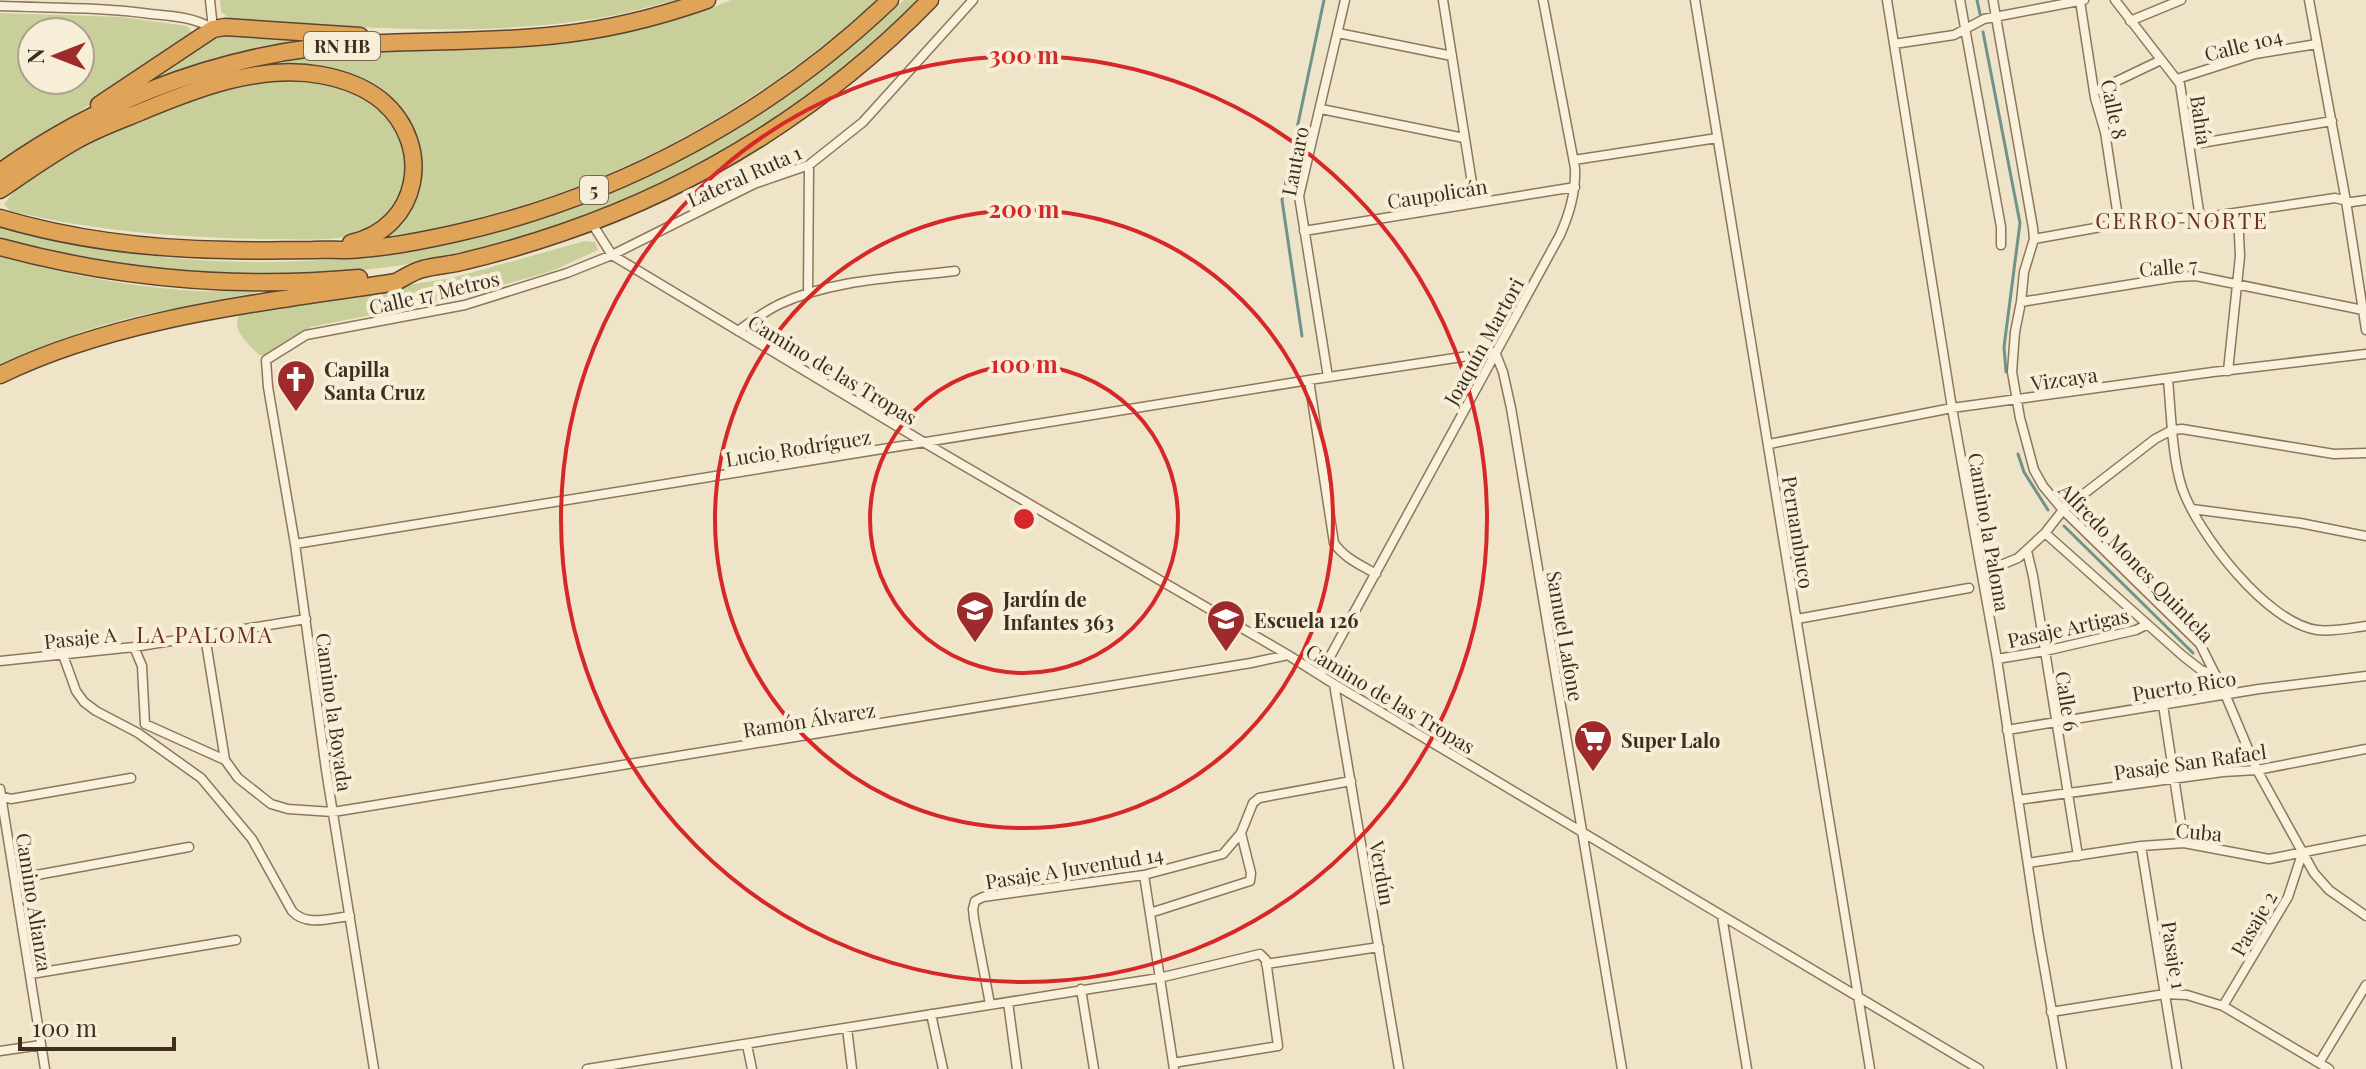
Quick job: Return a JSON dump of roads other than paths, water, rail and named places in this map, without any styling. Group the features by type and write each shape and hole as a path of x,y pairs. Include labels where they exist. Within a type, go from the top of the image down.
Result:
{"highway":[{"name":"RN HB","path":"0,172 75,125 134,97 185,77 238,62 310,49 393,42 551,36 636,21 707,0"},
{"name":"5","path":"0,218 106,242 162,249 360,250 474,229 558,204 637,172 726,124 781,90 839,46 890,0"},
{"path":"0,247 106,271 216,282 329,281 462,262 528,245 591,222 704,171 780,125 866,60 930,0"},
{"path":"75,125 94,108 213,29 225,27 371,36 393,42"},
{"path":"0,190 77,140 200,89 276,73 319,75 357,86 381,100 405,128 414,166 412,188 393,220 374,235 316,250"},
{"path":"0,375 89,339 133,328 396,282 421,269"}],"street":[{"path":"210,0 213,29"},
{"name":"Lateral Ruta 1","path":"612,255 754,184 809,165 863,122 973,0"},
{"name":"Lautaro","path":"1328,377 1299,196 1345,0"},
{"path":"1443,0 1475,202"},
{"name":"Joaquín Martori","path":"1320,675 1560,235 1569,213 1575,187 1574,160 1543,0"},
{"name":"Pernambuco","path":"1695,0 1870,1069"},
{"name":"Camino la Paloma","path":"1887,0 2062,1069"},
{"path":"1960,0 2001,227 2001,245"},
{"name":"Alfredo Mones Quintela","path":"1993,0 2034,239 2024,272 2013,343 2012,372 2016,401 2034,470 2063,510 2200,644 2257,770 2314,873 2329,890 2366,916"},
{"path":"1894,44 1940,38 1965,30 1984,19 2082,0"},
{"name":"Calle 8","path":"2082,0 2094,92 2105,132 2119,224"},
{"name":"Bahía","path":"2115,0 2177,79 2182,90 2200,218"},
{"path":"2130,21 2181,0"},
{"path":"2309,0 2366,330"},
{"path":"0,6 140,12 184,18 213,29"},
{"path":"1338,33 1452,56"},
{"name":"Calle 104","path":"2177,79 2255,54 2317,44"},
{"path":"2094,92 2161,60"},
{"path":"1321,109 1464,138"},
{"path":"2189,145 2332,121"},
{"path":"1574,160 1717,138"},
{"path":"808,294 809,165"},
{"name":"Caupolicán","path":"1304,231 1575,187"},
{"path":"2034,239 2151,218 2200,218 2335,198 2366,200"},
{"path":"2228,371 2237,286 2238,213"},
{"name":"Camino de las Tropas","path":"591,222 612,255 1979,1069"},
{"name":"Calle 17 Metros","path":"266,360 306,335 465,305 567,273 612,255"},
{"path":"738,331 764,312 808,294 869,281 955,271"},
{"name":"Calle 7","path":"2021,302 2196,276 2363,310"},
{"name":"Lucio Rodríguez","path":"295,544 1495,352"},
{"name":"Samuel Lafone","path":"1495,352 1511,408 1622,1069"},
{"name":"Vizcaya","path":"1769,444 1952,408 2366,354"},
{"name":"Camino la Boyada","path":"266,360 374,1069"},
{"path":"2168,379 2181,483 2192,509 2228,564 2251,588 2295,623 2318,630 2366,626"},
{"path":"1309,380 1334,543 1339,552 1376,574"},
{"path":"1981,565 2007,564 2027,551 2063,510 2155,439 2172,430 2366,456"},
{"path":"2192,509 2300,523 2366,536"},
{"name":"Alfredo Mones Quintela","path":"2045,533 2146,625 2201,670 2216,675"},
{"name":"Calle 6","path":"2027,551 2078,856"},
{"path":"1797,619 1969,588"},
{"name":"Pasaje A","path":"0,661 134,647 306,619"},
{"name":"Pasaje Artigas","path":"1997,659 2045,651 2146,625"},
{"path":"205,636 225,760"},
{"path":"134,647 142,666 145,724 138,733"},
{"path":"63,655 76,691 84,702 138,733 201,778 252,839 298,918 307,921 350,916"},
{"name":"Ramón Álvarez","path":"225,760 238,778 271,804 288,809 333,812 1288,655"},
{"name":"Puerto Rico","path":"2007,730 2225,694 2366,676"},
{"name":"Verdún","path":"1334,684 1399,1069"},
{"path":"2163,705 2184,843"},
{"path":"145,724 225,760"},
{"name":"Pasaje San Rafael","path":"2018,800 2257,770 2366,749"},
{"path":"0,796 11,799 131,778"},
{"path":"1150,913 1250,881 1251,873 1241,833 1253,803 1259,798 1351,781"},
{"name":"Camino Alianza","path":"0,789 45,1069"},
{"name":"Pasaje A Juventud 14","path":"990,1004 974,919 975,901 983,897 1144,875 1225,853 1241,833"},
{"name":"Cuba","path":"2028,863 2141,846 2184,843 2259,858 2284,857 2366,840"},
{"name":"Pasaje 1","path":"2141,846 2177,1069"},
{"path":"15,879 189,847"},
{"name":"Pasaje 2","path":"2223,1006 2288,897 2303,853"},
{"path":"587,1069 1159,978 1260,954 1266,960 1278,1046 1174,1066 1159,978 1144,875"},
{"path":"1722,916 1747,1069"},
{"path":"31,974 236,940"},
{"path":"1266,964 1379,947"},
{"path":"2319,1063 2366,985"},
{"path":"1081,989 1094,1069"},
{"path":"2051,1012 2165,994 2187,995 2223,1006 2329,1069"},
{"path":"1008,1002 1017,1069"},
{"path":"931,1014 943,1069"},
{"path":"847,1028 852,1069"},
{"path":"0,1051 41,1045"},
{"path":"747,1045 752,1069"}],"waterway":[{"path":"1302,336 1282,200 1324,0"},
{"path":"1977,0 1980,14"},
{"path":"1983,32 2020,223 2004,347 2006,372"},
{"path":"2018,454 2024,472 2048,510"},
{"path":"2064,526 2193,653"}],"place":[{"name":"Capilla Santa Cruz","path":"296,413"},
{"name":"Jardín de Infantes 363","path":"975,644"},
{"name":"Escuela 126","path":"1226,653"},
{"name":"Super Lalo","path":"1593,773"}],"district":[{"name":"CERRO NORTE","path":"2182,220"},
{"name":"LA PALOMA","path":"205,634"}]}
